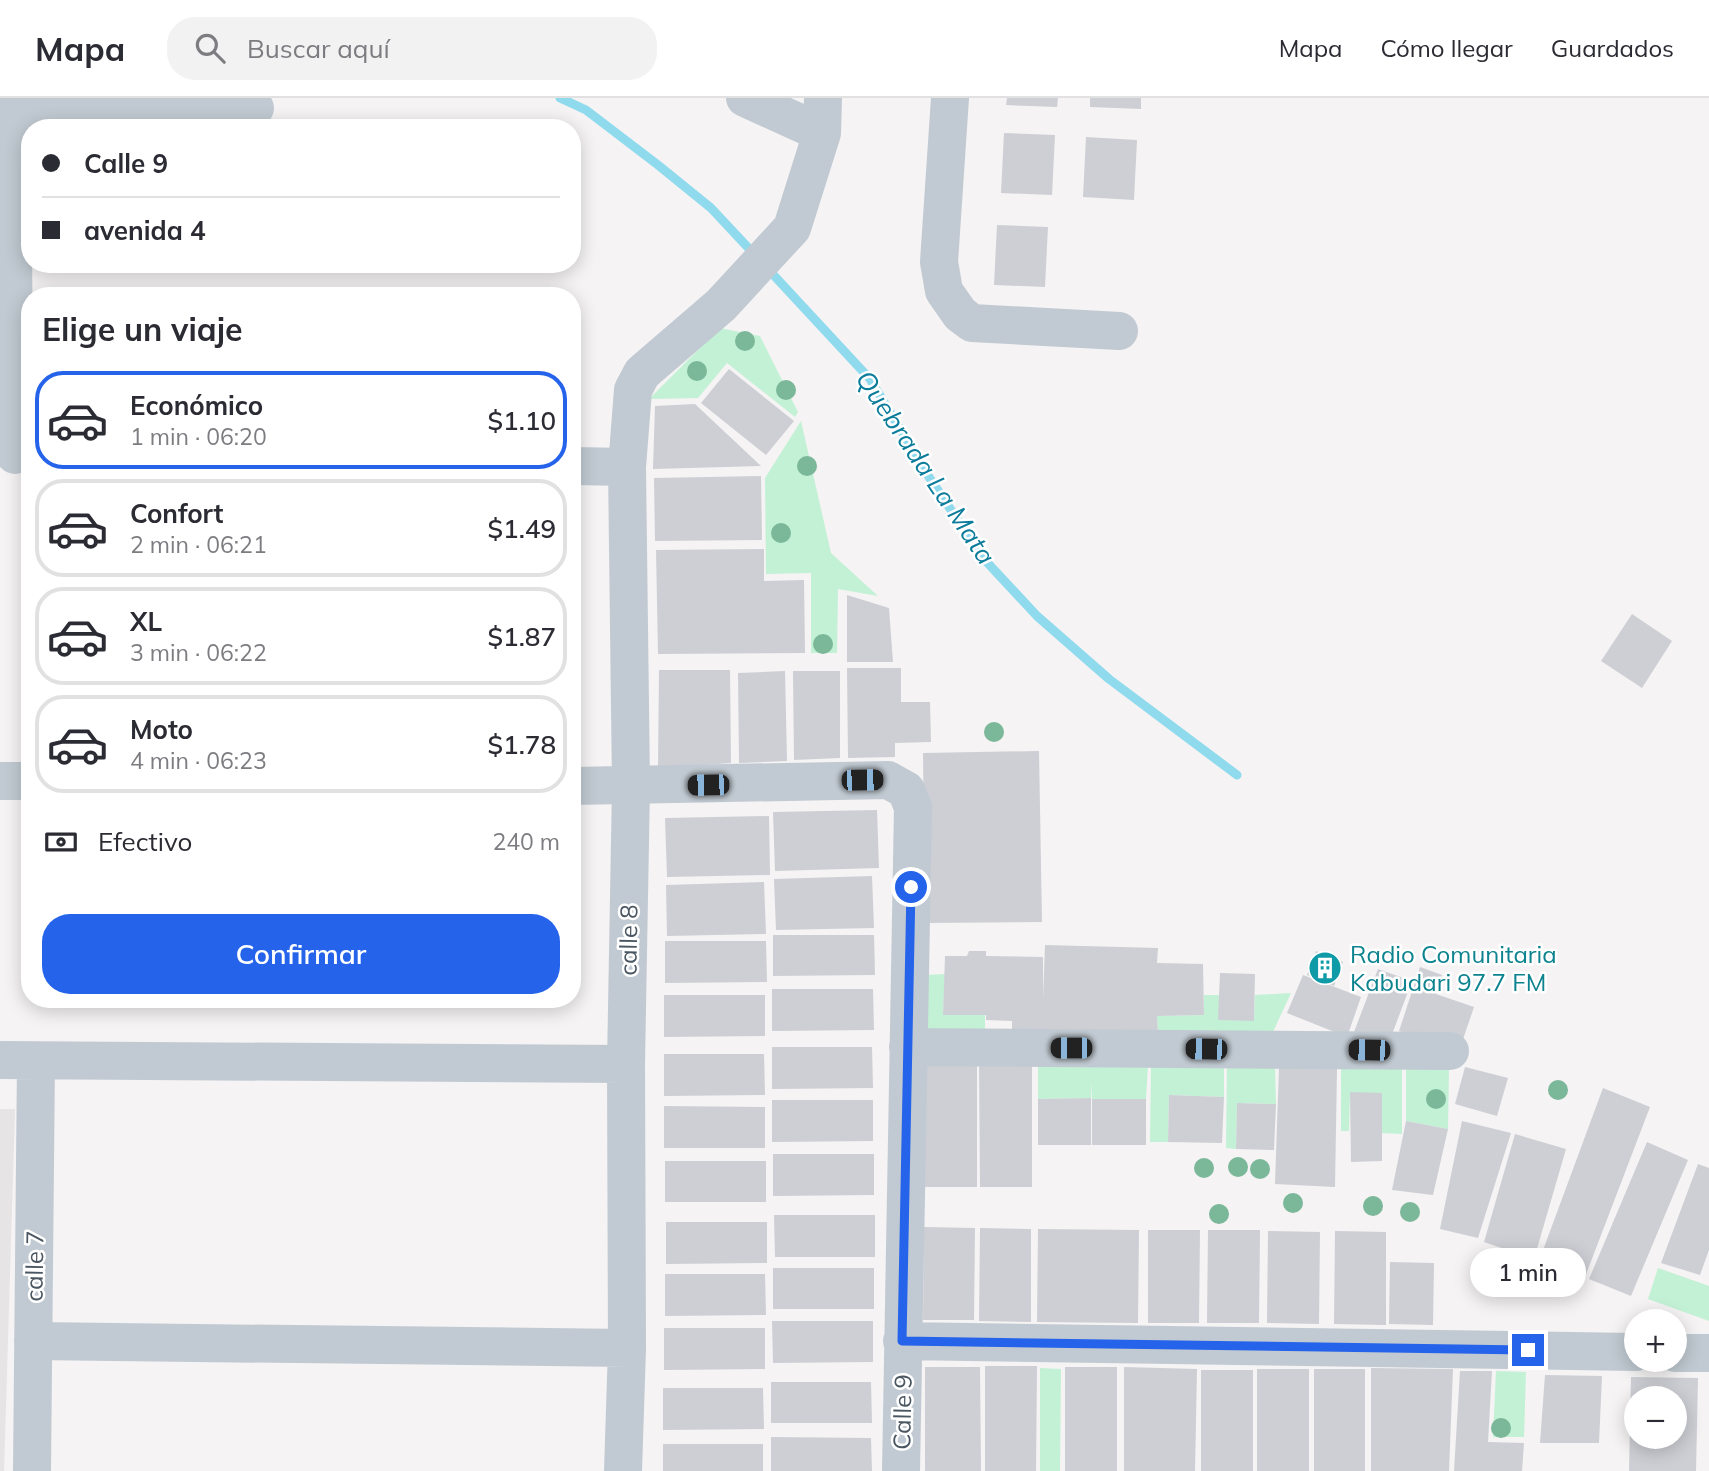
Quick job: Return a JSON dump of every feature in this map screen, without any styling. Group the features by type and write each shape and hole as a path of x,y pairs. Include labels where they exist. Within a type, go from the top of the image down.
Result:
{"street":[{"path":"745,98 823,115"},
{"path":"950,98 939,262 944,291 960,314 972,323 1119,331"},
{"path":"21,213 18,101 255,108"},
{"name":"calle 8","path":"623,1471 631,786 627,467 633,390 642,373 721,305 792,228 823,115"},
{"path":"15,455 21,273"},
{"path":"581,466 627,467"},
{"path":"0,780 21,781"},
{"name":"Calle 9","path":"631,786 888,780 906,790 913,807 901,1471"},
{"path":"581,786 631,786"},
{"path":"908,1047 1450,1051"},
{"path":"18,1061 626,1064"},
{"name":"calle 7","path":"18,1061 33,1341 32,1471"},
{"path":"33,1341 626,1348"},
{"path":"902,1341 1624,1352"},
{"path":"1687,1353 1709,1353"}],"shaded area":[{"path":"0,1109 15,1109 4,1471 0,1471"}],"green space":[{"path":"720,328 760,336 798,412 795,417 727,363 698,398 649,399"},
{"path":"801,421 831,553 878,596 838,589 837,653 811,653 811,573 766,574 765,478"},
{"path":"945,974 943,1014 985,1015 985,1033 926,1034 925,975"},
{"path":"1291,993 1272,1034 1158,1032 1157,1016 1204,1015 1204,995 1219,995 1219,1019 1254,1020 1255,995"},
{"path":"1038,1062 1148,1065 1146,1099 1092,1099 1091,1081 1091,1098 1038,1099"},
{"path":"1151,1065 1224,1065 1224,1097 1169,1095 1168,1142 1150,1142"},
{"path":"1227,1065 1275,1066 1276,1104 1237,1103 1236,1149 1226,1148"},
{"path":"1341,1069 1402,1069 1402,1134 1381,1133 1381,1093 1350,1093 1349,1131 1341,1131"},
{"path":"1406,1069 1449,1069 1448,1129 1406,1121"},
{"path":"1658,1268 1709,1286 1709,1321 1687,1313 1687,1309 1676,1309 1648,1299"},
{"path":"1040,1368 1061,1369 1060,1471 1040,1471"},
{"path":"1496,1371 1526,1372 1524,1437 1493,1437"}],"building":[{"path":"1007,98 1058,98 1057,107 1006,105"},
{"path":"1090,98 1141,98 1141,109 1090,107"},
{"path":"1004,133 1055,135 1052,195 1001,193"},
{"path":"1086,137 1137,140 1134,200 1083,197"},
{"path":"997,225 1048,227 1045,287 994,285"},
{"path":"729,369 794,421 766,455 701,403"},
{"path":"695,404 761,466 653,469 655,406"},
{"path":"761,476 762,540 655,541 654,478"},
{"path":"764,549 764,581 804,580 805,653 658,654 656,550"},
{"path":"847,595 889,608 893,662 847,662"},
{"path":"1632,614 1672,641 1642,688 1601,661"},
{"path":"847,668 901,668 901,702 930,702 931,742 895,743 895,757 848,758"},
{"path":"659,670 730,670 731,763 658,768"},
{"path":"785,671 787,761 739,763 738,673"},
{"path":"793,671 840,671 840,758 794,760"},
{"path":"1039,751 1042,922 925,923 923,753"},
{"path":"877,810 879,868 775,871 773,812"},
{"path":"769,816 770,875 667,877 665,818"},
{"path":"872,876 874,928 776,930 774,879"},
{"path":"764,882 766,934 667,936 666,885"},
{"path":"773,935 874,935 875,975 773,976"},
{"path":"665,941 766,941 767,982 665,983"},
{"path":"1045,945 1158,948 1157,963 1203,964 1204,1015 1157,1016 1158,1032 1012,1033 1012,1021 986,1020 986,1015 943,1015 945,956 967,956 969,951 986,951 986,956 1043,957 1043,999"},
{"name":"Radio Comunitaria Kabudari 97.7 FM","path":"1316,951 1343,962 1334,986 1307,975"},
{"path":"1420,967 1442,975 1436,994 1474,1007 1459,1051 1399,1031"},
{"path":"1378,969 1412,981 1388,1045 1354,1032"},
{"path":"1220,973 1255,974 1254,1021 1218,1020"},
{"path":"1303,975 1361,997 1347,1037 1287,1013"},
{"path":"772,989 873,989 874,1030 772,1031"},
{"path":"664,995 765,995 765,1036 664,1037"},
{"path":"772,1047 872,1047 873,1088 772,1089"},
{"path":"664,1054 764,1054 765,1095 664,1096"},
{"path":"924,1062 977,1062 977,1187 924,1187"},
{"path":"979,1062 1032,1063 1032,1187 980,1187"},
{"path":"1279,1067 1337,1069 1335,1187 1275,1184"},
{"path":"1465,1067 1508,1078 1497,1116 1455,1104"},
{"path":"1603,1088 1650,1107 1585,1277 1539,1261"},
{"path":"1350,1092 1382,1093 1382,1161 1351,1162"},
{"path":"1169,1095 1224,1097 1222,1143 1168,1142"},
{"path":"1091,1098 1091,1145 1038,1145 1038,1099"},
{"path":"1092,1099 1146,1099 1146,1145 1092,1145"},
{"path":"772,1100 873,1100 873,1141 772,1142"},
{"path":"1237,1103 1276,1104 1274,1150 1236,1149"},
{"path":"664,1106 765,1107 765,1148 664,1148"},
{"path":"1406,1121 1448,1129 1433,1195 1392,1190"},
{"path":"1462,1121 1511,1133 1478,1238 1440,1229"},
{"path":"1515,1134 1566,1149 1534,1259 1484,1242"},
{"path":"1647,1142 1688,1160 1631,1296 1589,1279"},
{"path":"773,1154 874,1154 874,1195 773,1196"},
{"path":"665,1161 766,1161 766,1202 665,1202"},
{"path":"1698,1164 1709,1168 1709,1250 1700,1275 1661,1263"},
{"path":"774,1215 875,1215 875,1257 775,1257"},
{"path":"666,1222 767,1222 767,1263 666,1264"},
{"path":"924,1227 975,1228 974,1320 923,1320"},
{"path":"980,1228 1031,1229 1031,1322 979,1321"},
{"path":"1038,1229 1139,1230 1138,1323 1037,1322"},
{"path":"1148,1230 1200,1230 1199,1323 1148,1323"},
{"path":"1208,1230 1260,1230 1259,1323 1207,1323"},
{"path":"1268,1231 1320,1232 1319,1324 1267,1323"},
{"path":"1335,1231 1386,1232 1386,1325 1334,1324"},
{"path":"1390,1262 1434,1263 1433,1325 1389,1324"},
{"path":"773,1268 874,1268 874,1309 773,1309"},
{"path":"665,1274 765,1274 766,1315 665,1316"},
{"path":"772,1321 873,1321 873,1362 773,1363"},
{"path":"664,1328 765,1328 765,1369 664,1370"},
{"path":"985,1366 1037,1366 1036,1471 985,1471"},
{"path":"925,1367 980,1367 981,1471 925,1471"},
{"path":"1065,1367 1117,1367 1117,1471 1065,1471"},
{"path":"1124,1367 1197,1369 1195,1471 1124,1471"},
{"path":"1371,1368 1453,1369 1449,1471 1371,1471"},
{"path":"1257,1369 1309,1369 1309,1471 1257,1471"},
{"path":"1314,1369 1365,1369 1365,1471 1314,1471"},
{"path":"1201,1370 1253,1370 1253,1471 1201,1471"},
{"path":"1460,1371 1492,1371 1488,1442 1524,1443 1522,1471 1454,1471"},
{"path":"1545,1375 1602,1376 1599,1443 1540,1443"},
{"path":"1631,1377 1698,1378 1696,1471 1629,1471 1629,1449 1687,1449 1687,1386 1631,1386"},
{"path":"771,1382 871,1382 872,1423 771,1423"},
{"path":"663,1388 763,1388 764,1429 663,1430"},
{"path":"771,1437 871,1438 872,1471 771,1471"},
{"path":"663,1444 763,1444 763,1471 663,1471"}],"waterway":[{"name":"Quebrada La Mata","path":"560,98 586,110 658,165 711,208 755,255"},
{"name":"Quebrada La Mata","path":"767,268 870,379 929,477 983,558 1037,616 1109,679 1237,775"}],"place":[{"name":"Radio Comunitaria Kabudari 97.7 FM","path":"1325,968"}],"route":[{"path":"911,887 902,1341 1528,1350"}]}
